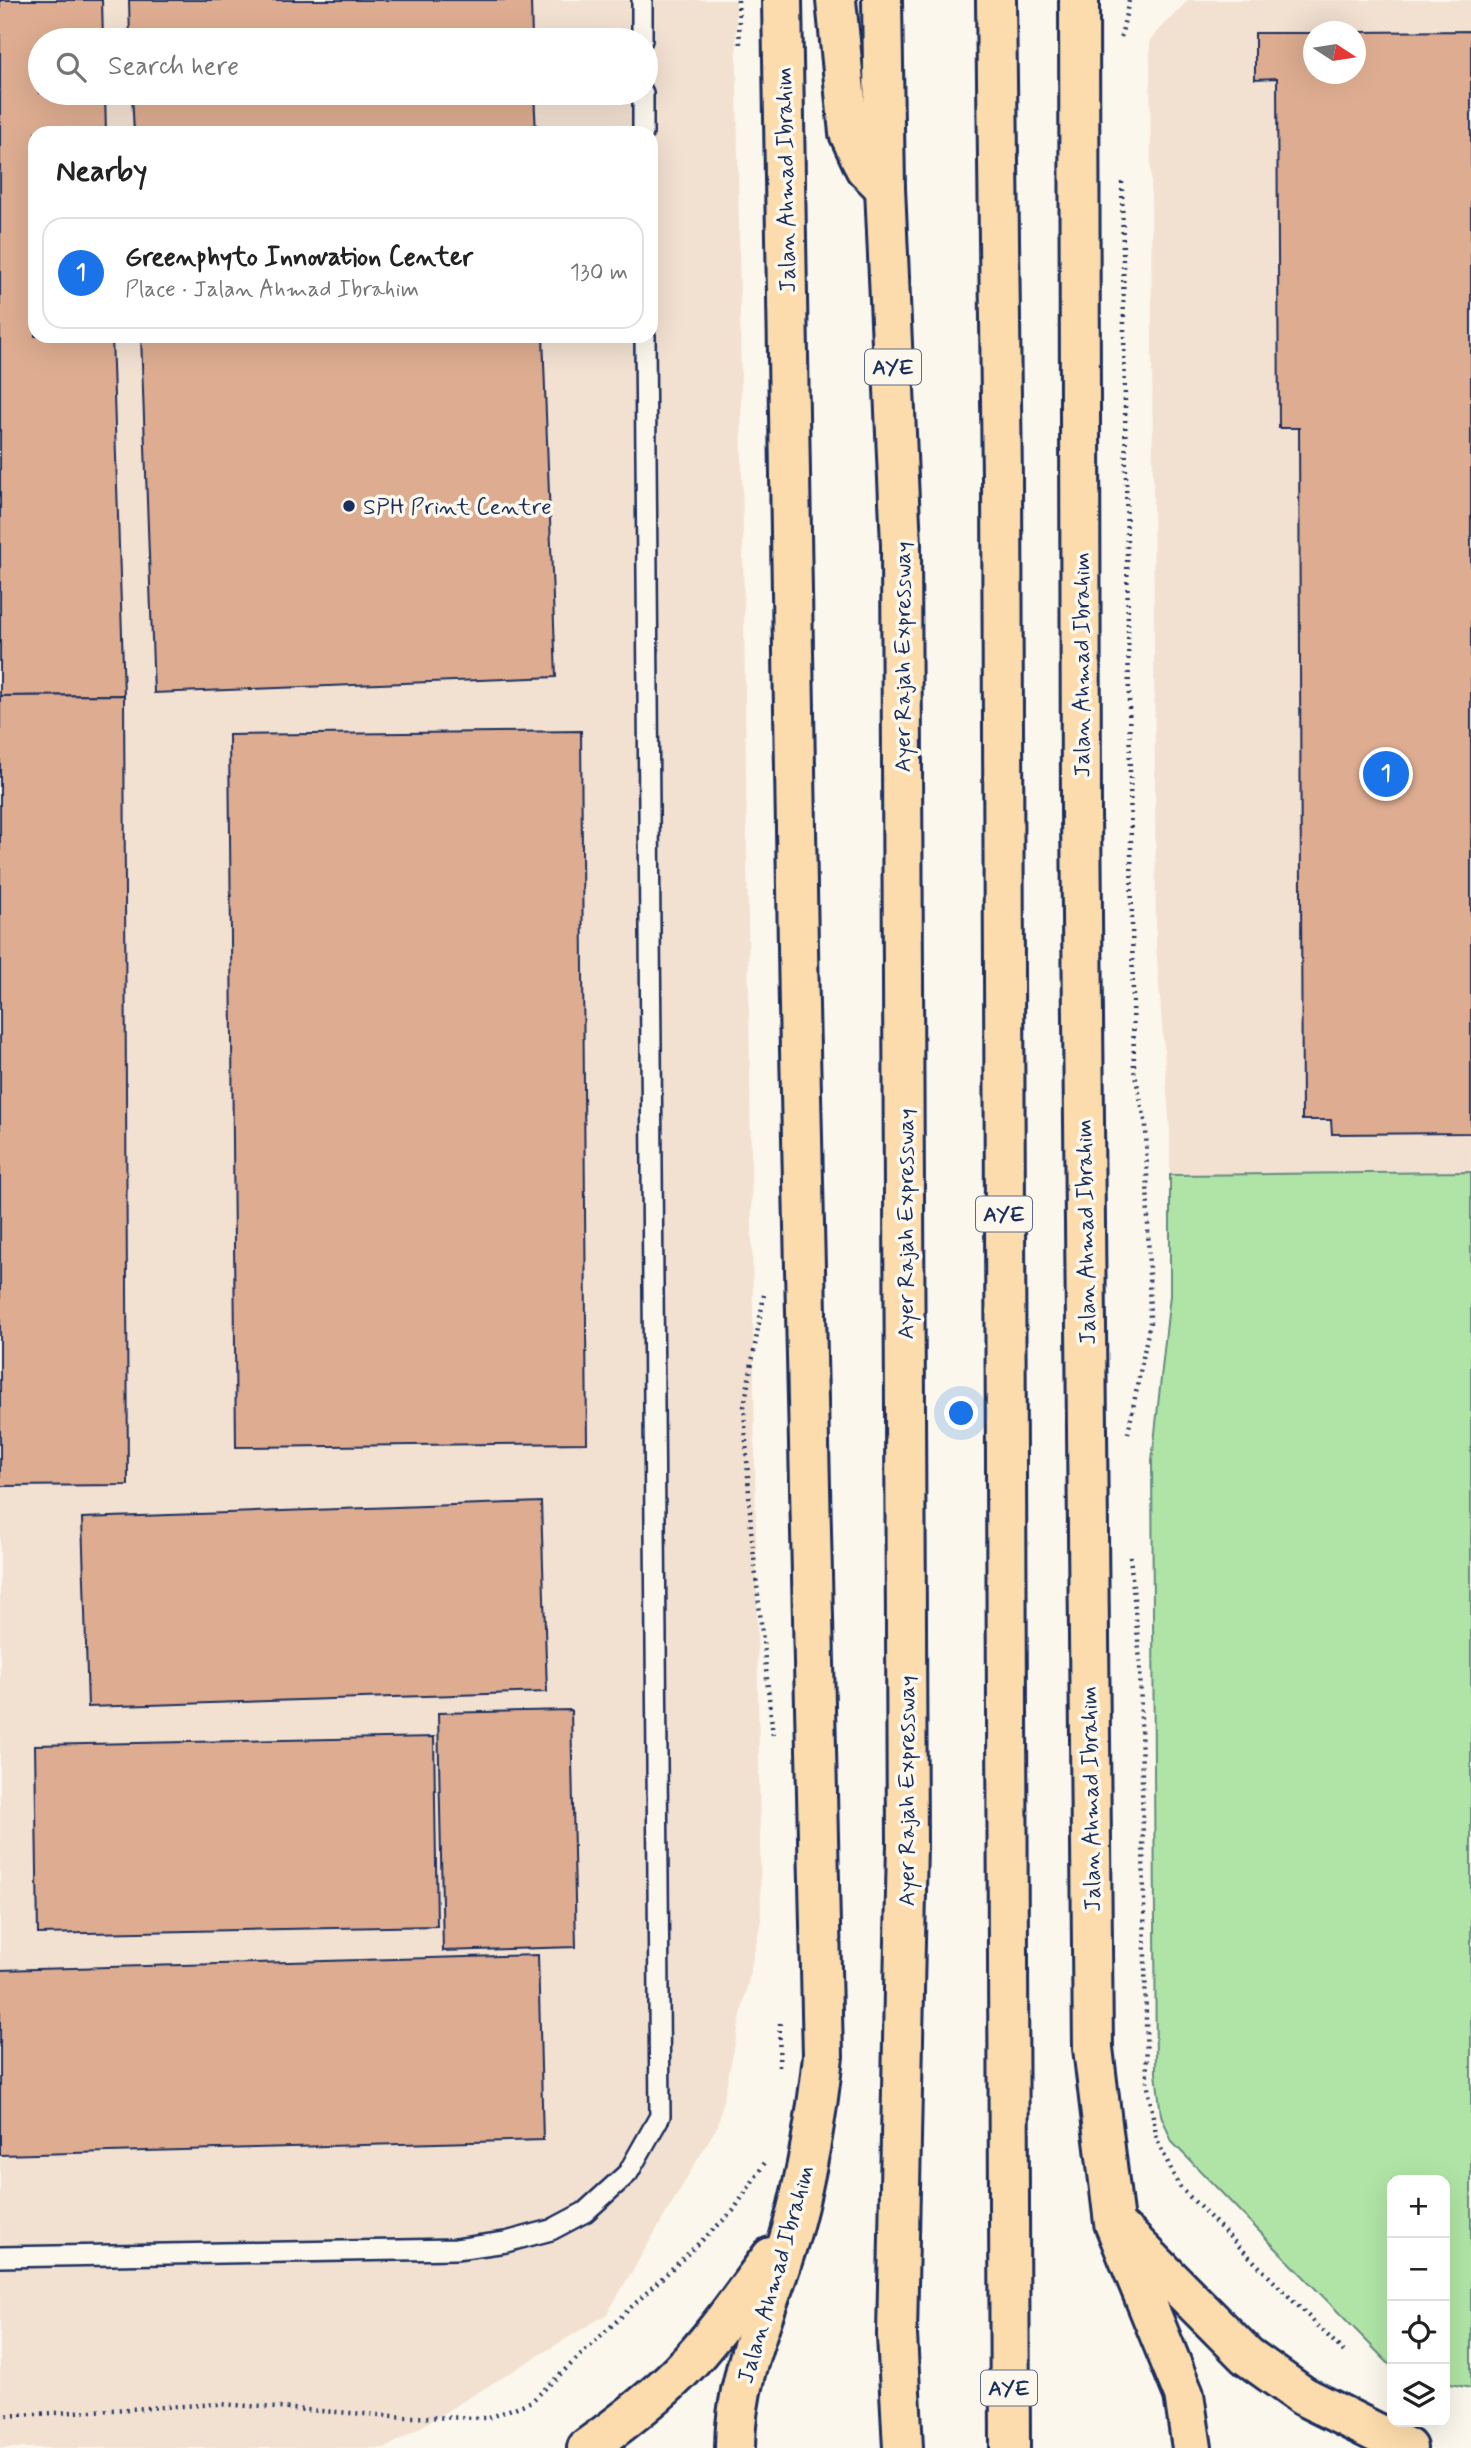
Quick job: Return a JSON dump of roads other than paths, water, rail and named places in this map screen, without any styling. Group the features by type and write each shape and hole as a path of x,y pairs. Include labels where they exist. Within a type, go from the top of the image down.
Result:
{"main road":[{"name":"Jalan Ahmad Ibrahim","path":"735,2448 735,2421 746,2363 793,2227 813,2140 823,2056 799,1006 782,0"},
{"path":"836,0 849,132 865,168 885,188"},
{"name":"Ayer Rajah Expressway","path":"882,0 885,188 901,545 908,1843 897,2335 902,2448"},
{"name":"AYE","path":"996,0 1002,479 1010,2448"},
{"path":"998,99 1005,0"},
{"name":"Jalan Ahmad Ibrahim","path":"1079,0 1081,840 1093,2048 1114,2223 1184,2395 1192,2448"},
{"path":"1114,2223 1247,2356 1303,2396 1407,2448"},
{"path":"587,2448 681,2370 731,2312 793,2227"}],"lane":[{"path":"642,0 642,28"},
{"path":"643,105 643,126"},
{"path":"0,2257 456,2249 506,2242 551,2230 585,2212 628,2173 660,2116 645,343"}],"place":[{"name":"SPH Print Centre","path":"349,506"},
{"name":"Greenphyto Innovation Center","path":"1386,774"}]}
